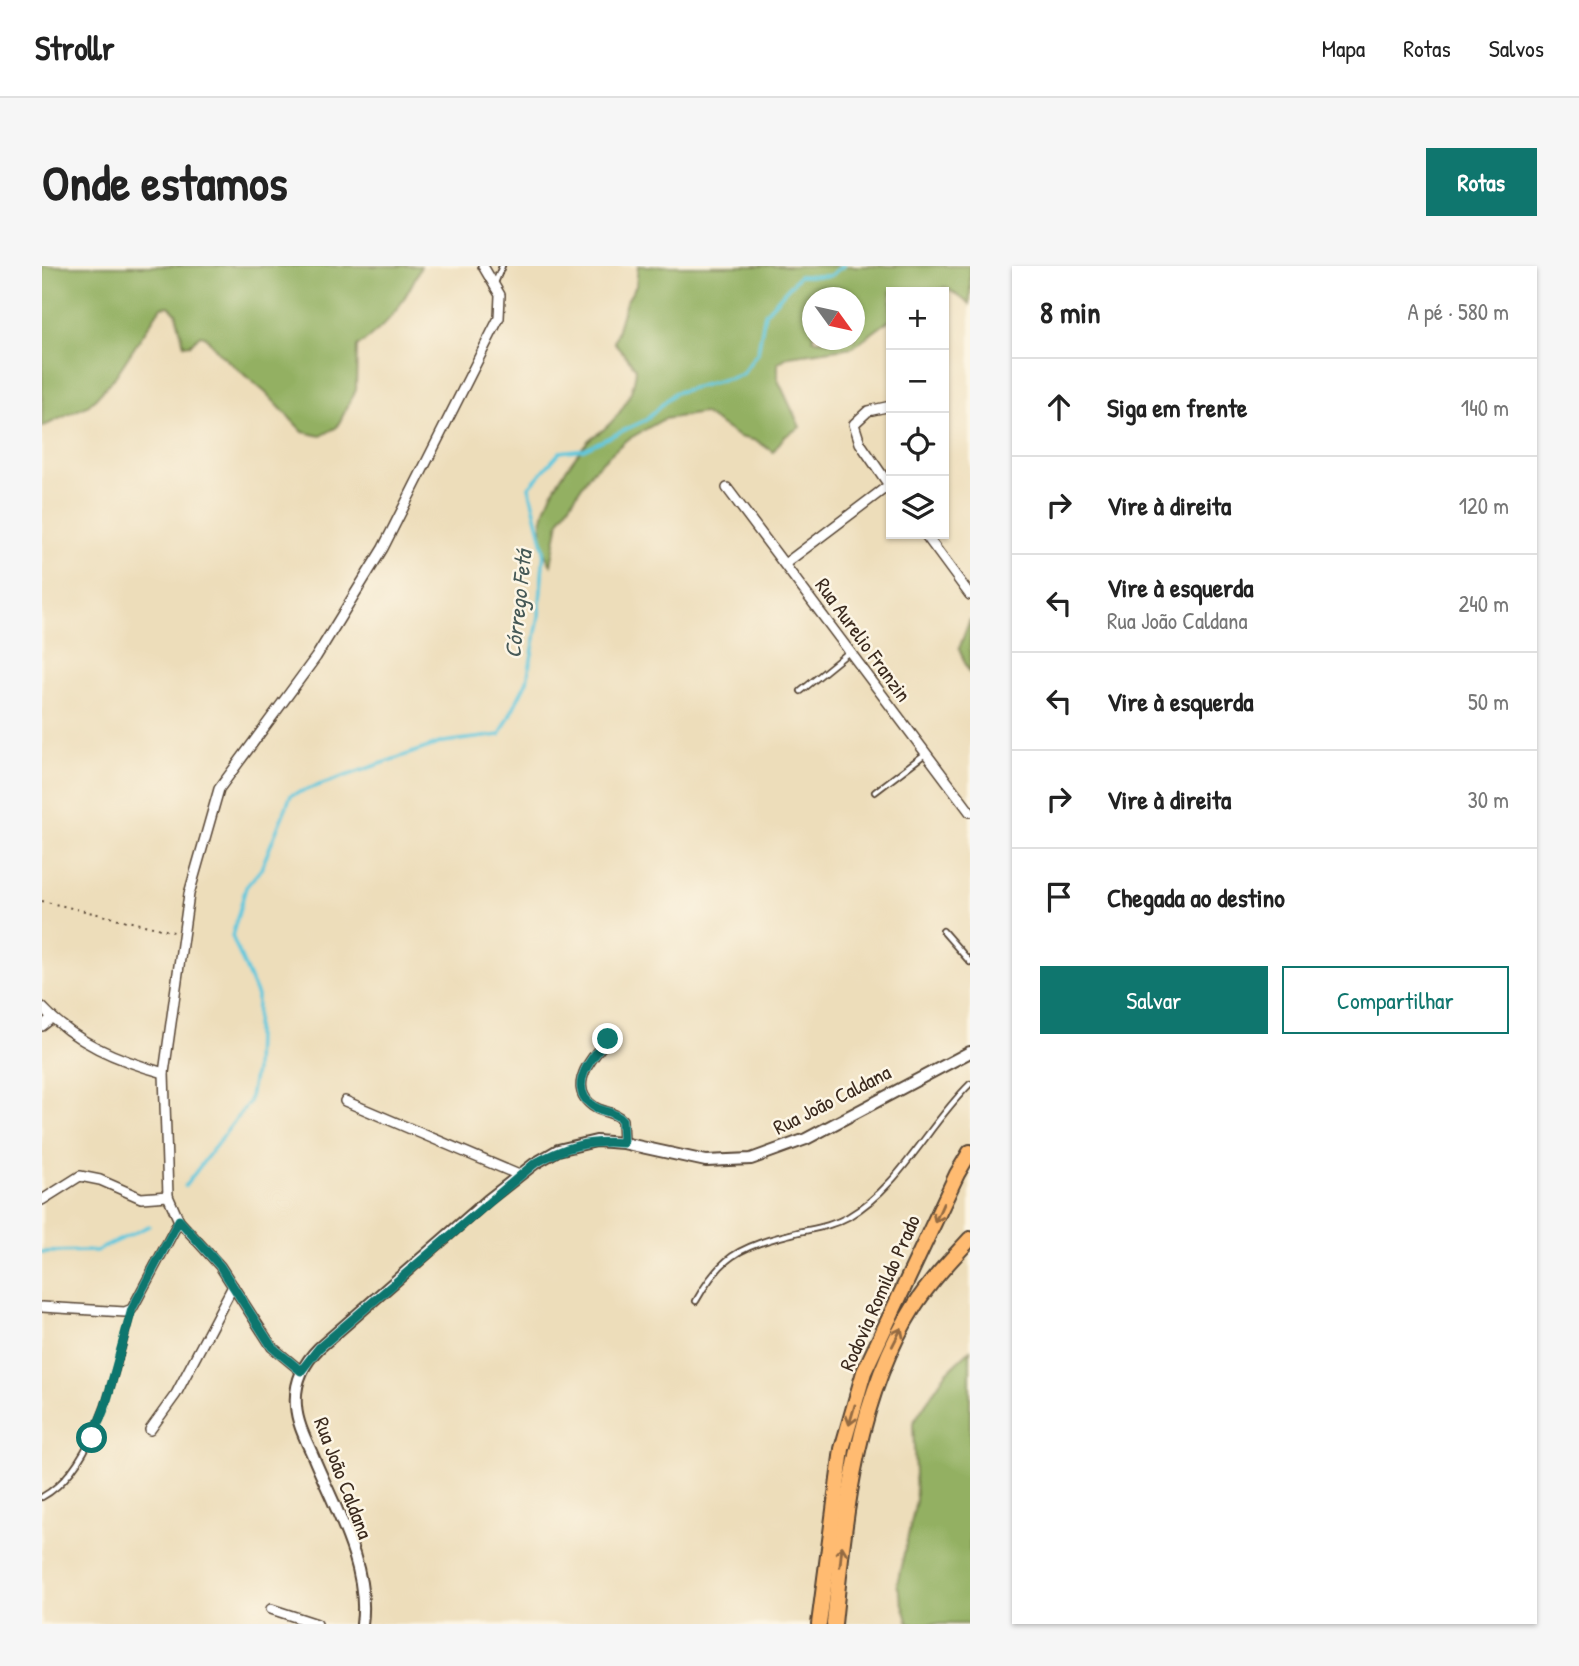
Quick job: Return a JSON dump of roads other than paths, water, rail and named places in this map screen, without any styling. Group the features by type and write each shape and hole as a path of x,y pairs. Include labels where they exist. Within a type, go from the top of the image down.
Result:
{"main road":[{"name":"Rodovia Romildo Prado","path":"819,1624 842,1449 864,1372 957,1174 970,1152"},
{"name":"Rodovia Romildo Prado","path":"834,1624 850,1492 878,1383 891,1349 915,1304 970,1239"}],"street":[{"path":"301,1371 272,1347 220,1266 179,1220 168,1196 164,1073 182,934 189,894 219,789 316,657 383,548 499,318 502,305 495,283 483,266"},
{"path":"886,407 868,411 854,424 855,433 886,481"},
{"name":"Rua Aurelio Franzin","path":"727,488 786,563 970,812"},
{"path":"786,563 886,490"},
{"path":"929,539 970,595"},
{"path":"42,1007 52,1018 95,1048 125,1062 164,1073"},
{"path":"42,1026 52,1018"},
{"path":"608,1039 584,1070 582,1085 585,1097 593,1105 615,1114 622,1120 623,1143"},
{"name":"Rua João Caldana","path":"362,1624 364,1611 348,1540 300,1426 296,1405 301,1371 319,1348 519,1175 558,1150 596,1141 623,1143 706,1161 751,1159 806,1139 970,1052"},
{"path":"345,1101 519,1175"},
{"path":"42,1200 80,1176 100,1180 141,1198 168,1196"},
{"path":"42,1307 125,1312 132,1309 179,1220"},
{"path":"150,1430 176,1394 233,1286"},
{"path":"271,1609 317,1624"}],"lane":[{"path":"495,283 502,266"},
{"path":"801,691 850,652"},
{"path":"875,792 925,754"},
{"path":"943,931 970,962"},
{"path":"696,1301 712,1272 724,1261 760,1243 824,1228 875,1198 970,1084"},
{"path":"42,1497 53,1491 92,1438 105,1407 132,1309"}],"waterway":[{"name":"Córrego Fetá","path":"185,1186 249,1102 255,1071 257,996 232,936 246,887 261,869 291,795 443,742 500,735 527,681 539,616 544,549 529,487 560,452 584,449 646,420 674,393 741,375 758,352 765,313 799,276 829,276 843,266"},
{"name":"Córrego Fetá","path":"42,1252 96,1251 149,1226"}]}
